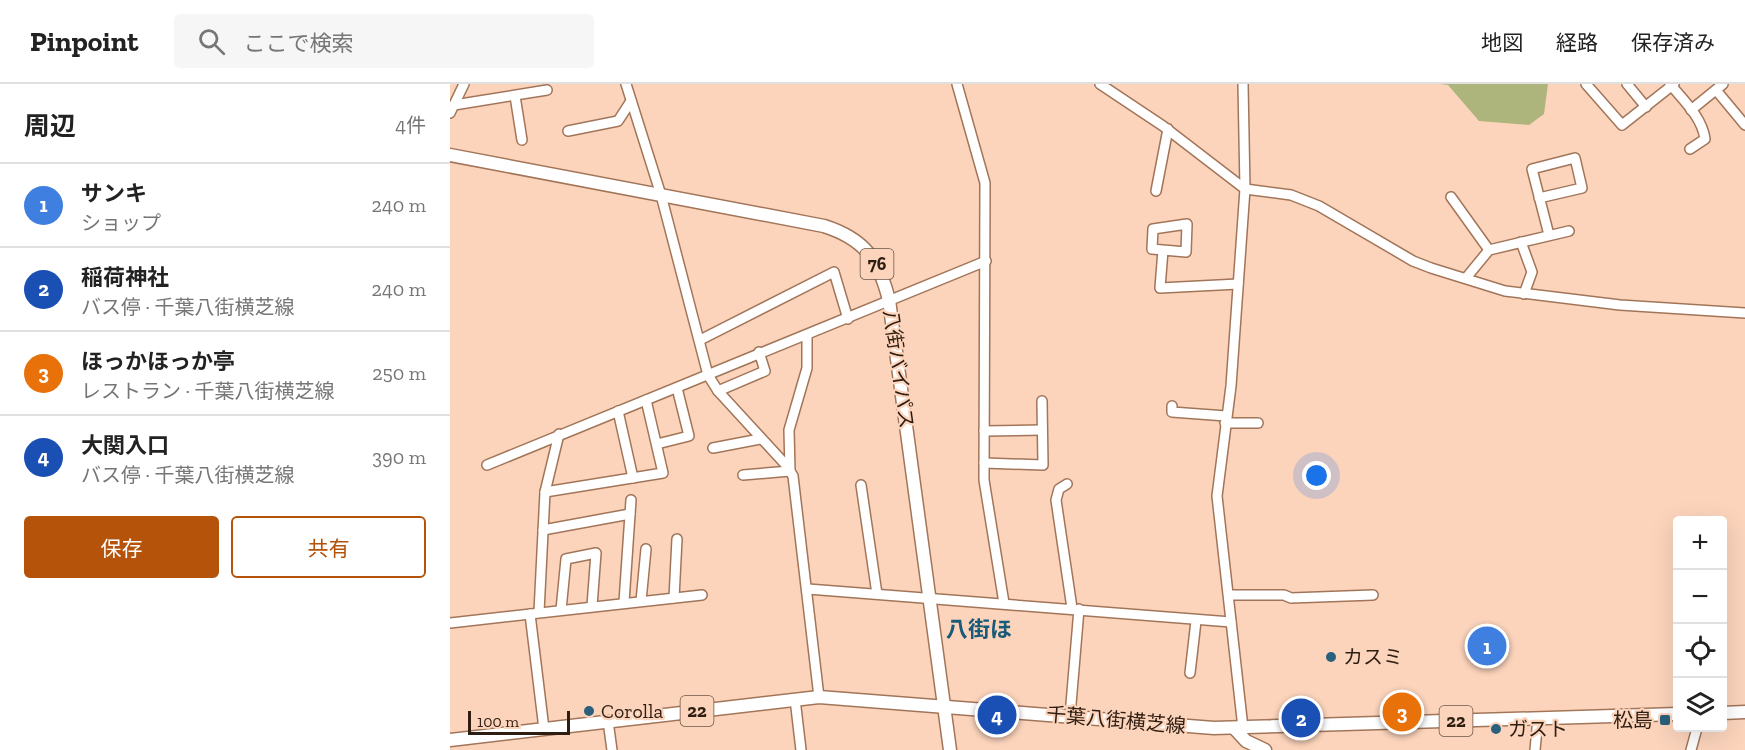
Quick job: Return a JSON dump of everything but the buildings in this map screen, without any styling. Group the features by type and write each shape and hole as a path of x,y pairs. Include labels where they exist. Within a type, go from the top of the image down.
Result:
{"main road":[{"name":"八街バイパス","path":"450,155 841,232 855,240 875,260 883,274 889,300 945,705"},
{"name":"千葉八街横芝線","path":"457,743 544,729 819,697 1238,728 1673,714"},
{"name":"76","path":"945,705 950,750"},
{"path":"1727,713 1745,712"},
{"path":"1238,728 1241,737 1258,749"}],"street":[{"path":"452,109 464,84"},
{"path":"626,84 660,195 708,375 718,391 790,471"},
{"path":"957,84 985,183 984,480 1004,603"},
{"path":"1100,84 1168,129 1245,189 1291,195 1319,206 1413,261 1505,291 1524,294 1620,305 1745,313"},
{"path":"1238,728 1231,622 1216,496 1231,386 1245,189 1243,84"},
{"path":"1586,84 1622,125 1672,85 1701,123 1705,139 1690,149"},
{"path":"1627,84 1646,107"},
{"path":"1691,110 1719,87 1745,125"},
{"path":"452,109 547,90"},
{"path":"515,96 522,140"},
{"path":"568,131 618,121 631,101"},
{"path":"1156,190 1168,129"},
{"path":"1539,198 1582,188 1575,158 1532,169 1539,198 1549,235"},
{"path":"1451,197 1489,250"},
{"path":"1187,224 1186,252 1163,250 1152,249 1153,229 1187,224"},
{"path":"1466,278 1489,250 1569,231"},
{"path":"1521,242 1532,272 1524,294"},
{"path":"1163,250 1160,288 1238,284"},
{"path":"487,465 788,340 807,336 986,261"},
{"path":"700,340 834,272 848,318"},
{"path":"807,336 807,368 789,430 790,471 808,589 819,697"},
{"path":"718,391 765,370 759,352"},
{"path":"657,444 689,436 677,388"},
{"path":"545,492 663,473 646,400"},
{"path":"984,464 1043,465 1042,401"},
{"path":"1172,406 1172,412 1258,423"},
{"path":"618,411 633,478"},
{"path":"984,431 1042,430"},
{"path":"544,729 535,613 545,492 559,434"},
{"path":"713,448 760,439"},
{"path":"743,475 790,471"},
{"path":"1067,484 1059,489 1056,500 1075,609 1070,716"},
{"path":"861,485 877,594"},
{"path":"624,602 631,500"},
{"path":"543,530 630,514"},
{"path":"674,598 676,539"},
{"path":"641,600 646,549"},
{"path":"561,610 566,559 596,553 592,606"},
{"path":"808,589 1231,622"},
{"path":"450,623 702,595"},
{"path":"1228,595 1284,595 1291,598 1373,595"},
{"path":"1190,673 1196,621"},
{"path":"795,699 801,750"},
{"path":"1535,750 1538,718"},
{"path":"608,721 612,750"},
{"path":"1691,750 1696,732"}],"green space":[{"path":"1440,84 1548,84 1544,114 1529,125 1479,121 1448,85"}],"place":[{"name":"サンキ","path":"1487,646"},
{"name":"カスミ","path":"1331,657"},
{"name":"Corolla","path":"589,711"},
{"name":"ほっかほっか亭","path":"1402,712"},
{"name":"大関入口","path":"997,715"},
{"name":"稲荷神社","path":"1301,718"},
{"name":"松島","path":"1665,720"},
{"name":"ガスト","path":"1496,729"}],"district":[{"name":"八街ほ","path":"979,629"}]}
